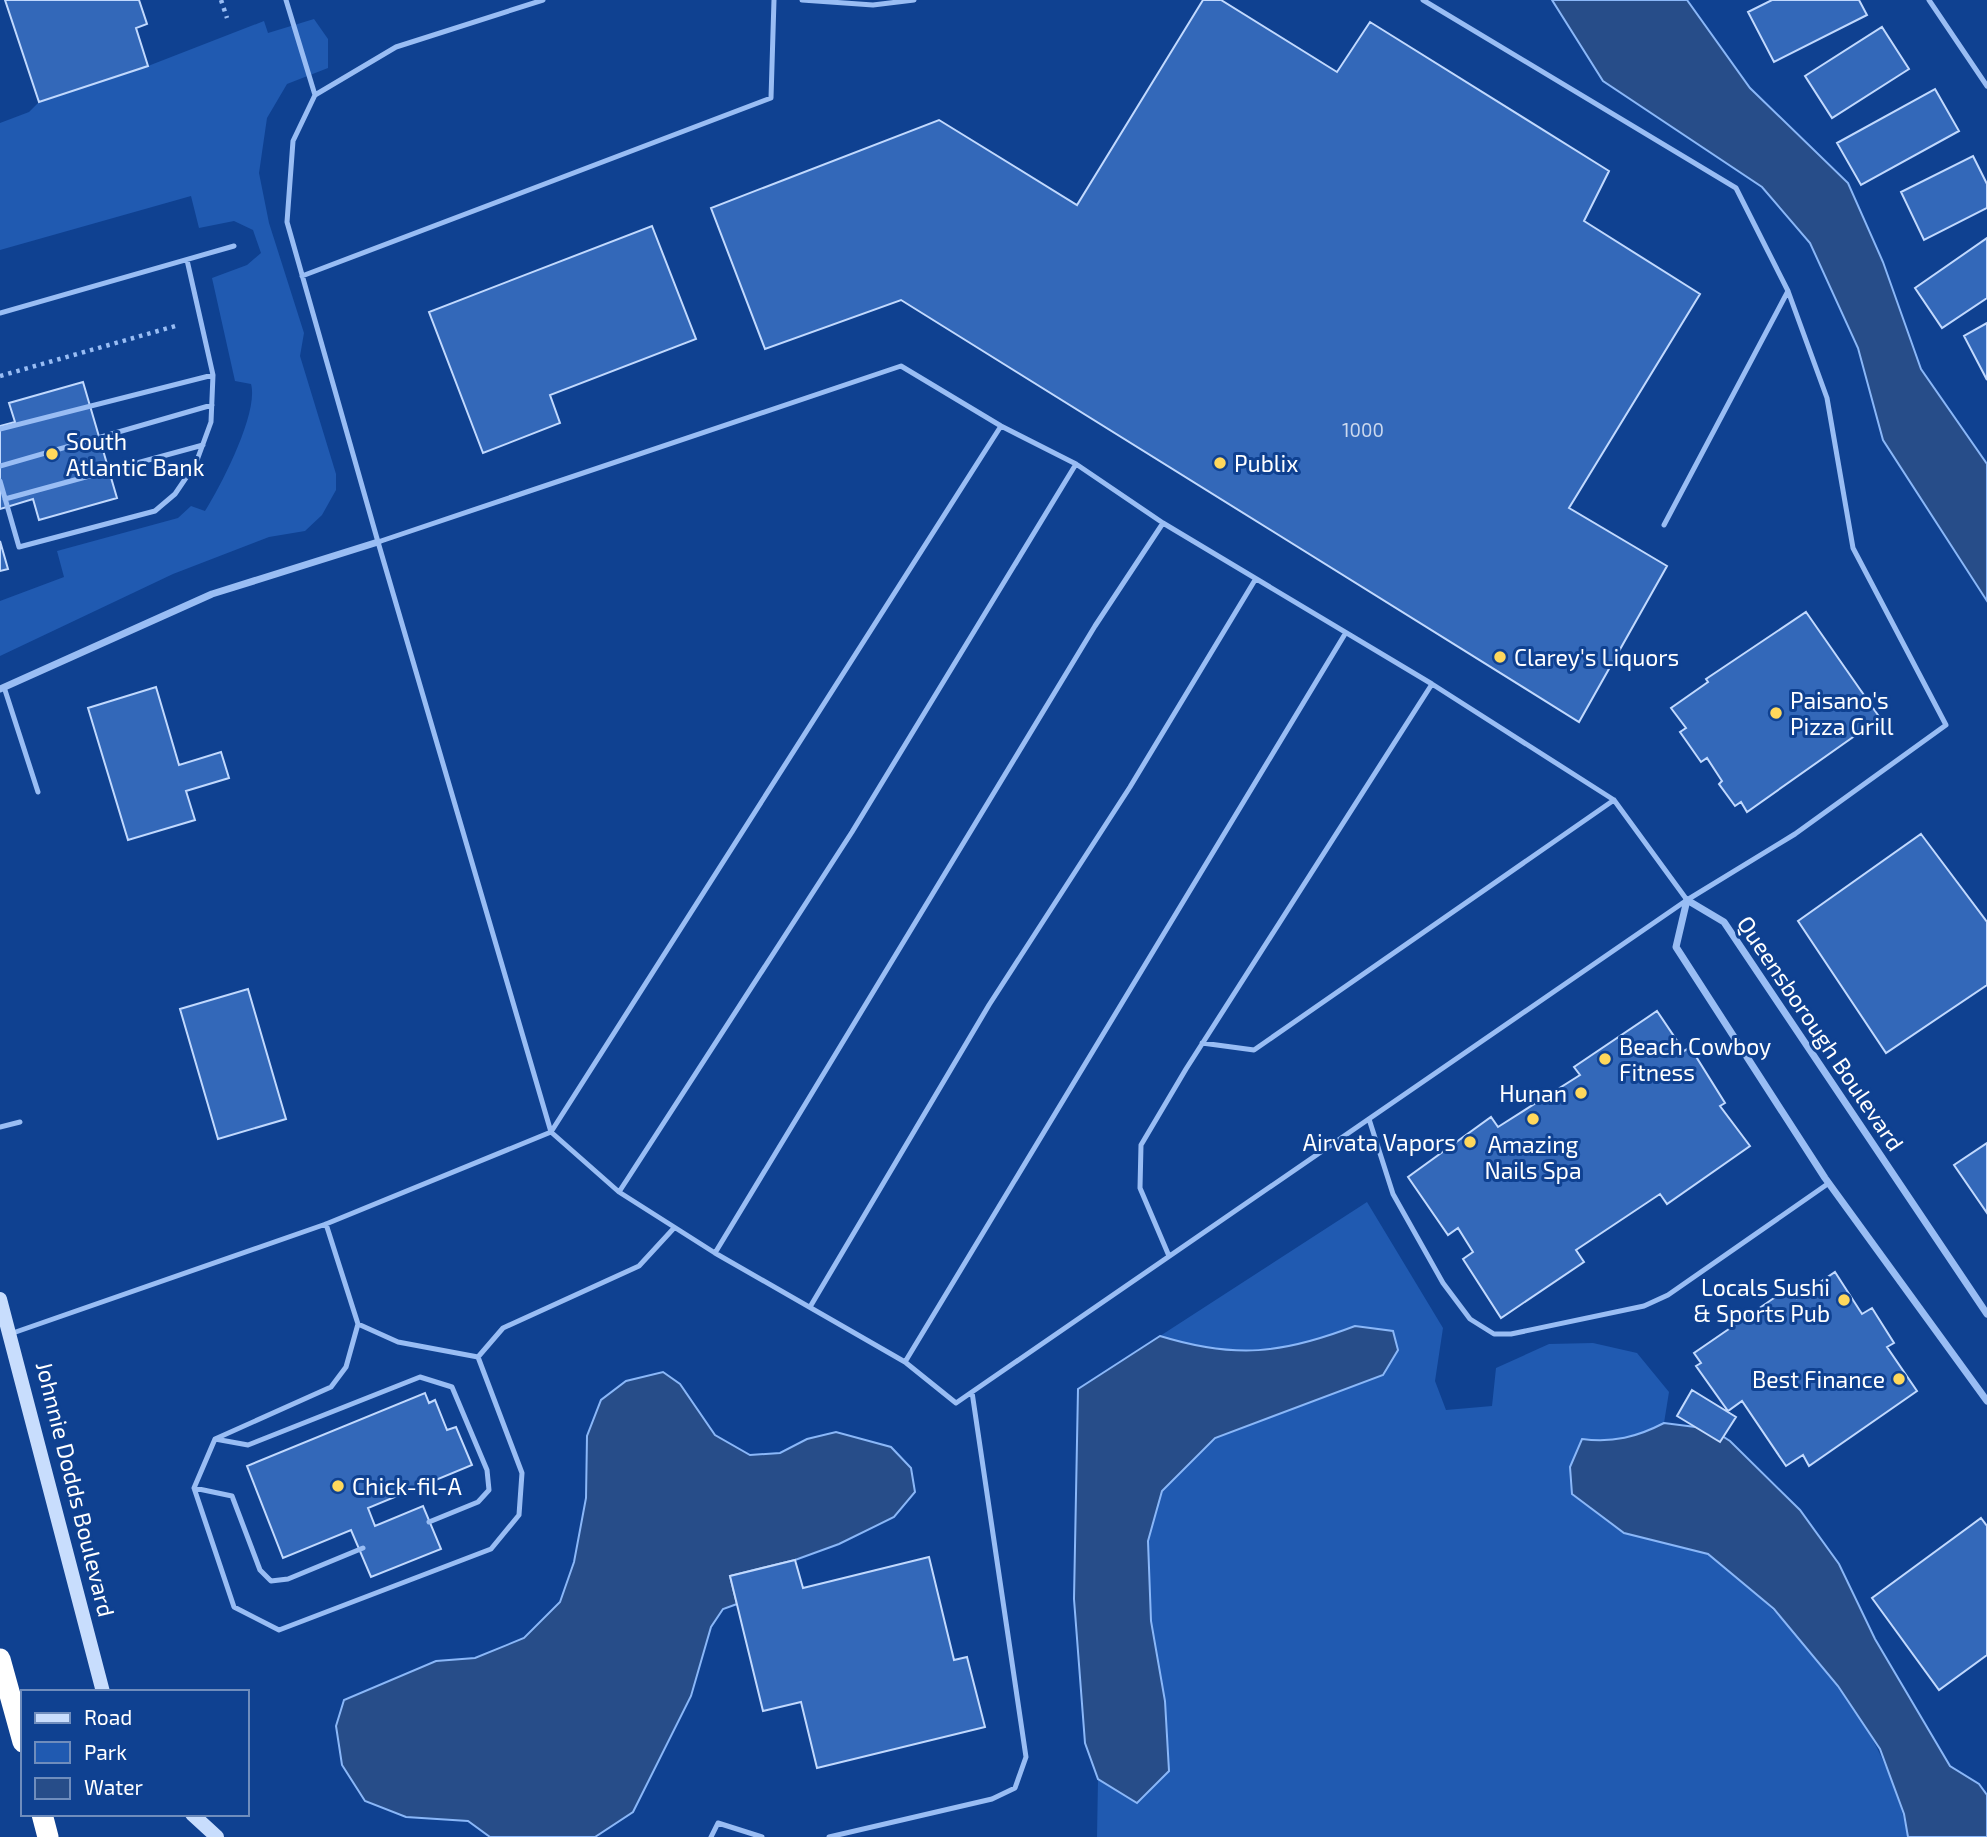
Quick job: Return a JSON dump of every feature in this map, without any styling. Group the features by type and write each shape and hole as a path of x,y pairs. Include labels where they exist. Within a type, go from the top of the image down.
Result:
{"highway":[{"path":"0,1659 21,1735"},
{"path":"43,1816 48,1837"}],"street":[{"path":"2,688 212,594 378,542"},
{"path":"1687,900 1676,947 1829,1183 1987,1401"},
{"name":"Queensborough Boulevard","path":"1687,900 1724,922 1987,1314"},
{"name":"Johnnie Dodds Boulevard","path":"0,1299 102,1690"},
{"path":"194,1816 217,1837"}],"lane":[{"path":"286,0 316,95"},
{"path":"543,0 396,47 316,95 293,141 286,222 551,1132 619,1192 674,1228 905,1362 956,1402 1687,900 1795,834 1946,725 1853,548 1827,398 1788,291 1736,188 1423,0"},
{"path":"302,276 771,98 774,0"},
{"path":"802,0 873,5 914,0"},
{"path":"1929,0 1987,86"},
{"path":"0,313 234,246"},
{"path":"0,481 19,547 155,511 175,494 196,463 211,422 212,405 213,375 187,260"},
{"path":"1664,525 1788,291"},
{"path":"378,542 901,366 1001,426 1076,464 1163,523 1432,684 1614,800 1687,900"},
{"path":"0,429 213,375"},
{"path":"0,466 212,405"},
{"path":"10,1334 326,1224 551,1132 1001,426"},
{"path":"5,499 203,444"},
{"path":"619,1192 852,832 1076,464"},
{"path":"715,1252 1095,626 1163,523"},
{"path":"810,1307 989,1005 1130,788 1255,580"},
{"path":"905,1362 1345,634"},
{"path":"1169,1256 1140,1188 1141,1145 1202,1043 1432,684"},
{"path":"2,688 38,792"},
{"path":"1202,1043 1254,1050 1614,800"},
{"path":"1369,1119 1393,1194 1443,1283 1470,1319 1494,1334 1511,1334 1578,1318 1644,1307 1668,1295 1829,1183"},
{"path":"0,1127 20,1122"},
{"path":"326,1224 358,1324 346,1367 331,1387 215,1439 194,1488 234,1607 279,1630 491,1549 519,1515 522,1473 478,1357"},
{"path":"478,1357 503,1328 639,1266 674,1228"},
{"path":"358,1324 398,1342 478,1357"},
{"path":"215,1439 248,1445 420,1377 452,1387 487,1470 489,1490 478,1502 429,1522"},
{"path":"829,1837 992,1799 1016,1788 1026,1757 972,1392"},
{"path":"194,1488 232,1496 260,1570 271,1581 288,1579 363,1548"},
{"path":"712,1837 718,1823 762,1837"}],"path":[{"path":"221,0 227,18"},
{"path":"0,376 183,323"}],"green space":[{"path":"314,19 328,39 328,68 287,84 267,118 259,173 269,223 304,333 300,356 336,474 336,490 322,515 305,531 269,537 173,574 0,656 0,601 64,577 57,551 178,518 191,506 205,511 237,449 252,396 251,384 235,381 212,278 247,265 261,253 253,230 234,221 199,228 191,196 0,250 0,123 29,112 39,102 148,66 264,21 268,33"},
{"path":"1367,1202 1443,1328 1435,1381 1446,1410 1492,1406 1496,1368 1549,1344 1593,1343 1637,1353 1669,1392 1664,1423 1624,1438 1582,1439 1624,1533 1689,1547 1711,1557 1769,1606 1796,1634 1846,1696 1867,1729 1885,1764 1908,1837 1097,1837 1098,1779 1137,1803 1165,1701 1151,1621 1148,1541 1162,1491 1215,1438 1383,1375 1355,1326 1304,1343 1258,1350 1212,1348 1160,1336"}],"water":[{"path":"1552,0 1687,0 1750,88 1848,183 1883,262 1921,369 1987,464 1987,601 1883,440 1858,348 1810,243 1762,187 1603,81"},
{"path":"1355,1326 1393,1331 1398,1350 1383,1375 1215,1438 1162,1491 1148,1541 1151,1621 1165,1701 1169,1771 1137,1803 1098,1779 1085,1743 1074,1599 1078,1389 1160,1336 1212,1348 1258,1350 1304,1343"},
{"path":"663,1372 680,1384 715,1435 750,1455 780,1453 807,1439 836,1432 891,1447 911,1468 915,1492 894,1517 839,1544 795,1560 730,1576 737,1604 723,1609 711,1627 691,1696 633,1812 595,1837 490,1837 468,1821 406,1817 365,1801 342,1765 336,1726 344,1700 436,1661 475,1658 524,1638 560,1602 574,1562 586,1498 587,1436 601,1400 626,1381"},
{"path":"1664,1423 1711,1429 1730,1441 1800,1510 1839,1564 1875,1639 1950,1766 1979,1784 1987,1795 1987,1837 1908,1837 1904,1814 1880,1749 1838,1686 1774,1609 1708,1554 1624,1533 1572,1494 1570,1467 1582,1439 1624,1438"}],"building":[{"path":"5,0 139,0 147,24 136,28 148,66 39,102"},
{"path":"1203,0 1221,0 1337,72 1370,22 1609,171 1584,221 1700,294 1569,508 1667,566 1579,722 901,300 765,349 711,208 939,120 1077,205"},
{"path":"1772,0 1859,0 1867,15 1774,62 1748,12"},
{"path":"1882,27 1909,69 1832,118 1805,76"},
{"path":"1935,89 1959,131 1861,185 1837,143"},
{"path":"1973,156 1987,184 1987,208 1924,240 1901,192"},
{"path":"652,226 696,339 550,395 560,423 483,453 429,312"},
{"path":"1987,238 1987,298 1942,328 1915,288"},
{"path":"1987,323 1987,380 1964,336"},
{"name":"South Atlantic Bank","path":"83,382 117,498 39,520 33,499 0,509 0,426 15,422 9,403"},
{"path":"0,541 8,569 0,571"},
{"name":"Paisano's Pizza Grill","path":"1806,612 1880,718 1747,812 1741,802 1735,806 1719,784 1722,781 1707,758 1701,762 1680,732 1686,728 1671,708 1708,682 1706,679"},
{"path":"156,687 179,765 221,752 229,778 186,791 195,820 128,840 88,708"},
{"path":"1921,834 1987,922 1987,985 1886,1053 1798,921"},
{"path":"248,989 286,1119 218,1139 180,1009"},
{"path":"1657,1011 1684,1051 1690,1047 1725,1103 1720,1106 1750,1146 1667,1204 1660,1194 1576,1250 1584,1262 1501,1318 1463,1259 1473,1252 1458,1228 1448,1235 1408,1177 1491,1117 1498,1127 1580,1075 1574,1067"},
{"path":"1987,1143 1987,1213 1954,1165"},
{"path":"1835,1272 1862,1314 1872,1308 1894,1343 1887,1347 1917,1391 1809,1466 1803,1455 1786,1466 1742,1401 1728,1411 1696,1366 1701,1363 1694,1353 1790,1287 1797,1298"},
{"path":"1692,1390 1736,1417 1720,1442 1677,1416"},
{"name":"Chick-fil-A","path":"425,1393 429,1403 435,1400 447,1430 456,1427 472,1465 368,1508 375,1526 423,1506 441,1549 371,1577 351,1530 283,1558 247,1466"},
{"path":"1981,1518 1987,1526 1987,1655 1939,1690 1872,1598"},
{"path":"929,1557 954,1660 967,1657 985,1727 817,1768 801,1702 763,1711 730,1576 795,1560 803,1588"}],"place":[{"name":"South Atlantic Bank","path":"52,454"},
{"name":"Publix","path":"1220,463"},
{"name":"Clarey's Liquors","path":"1500,657"},
{"name":"Paisano's Pizza Grill","path":"1776,713"},
{"name":"Beach Cowboy Fitness","path":"1605,1059"},
{"name":"Hunan","path":"1581,1093"},
{"name":"Amazing Nails Spa","path":"1533,1119"},
{"name":"Airvata Vapors","path":"1470,1142"},
{"name":"Locals Sushi & Sports Pub","path":"1844,1300"},
{"name":"Best Finance","path":"1899,1379"},
{"name":"Chick-fil-A","path":"338,1486"}]}
